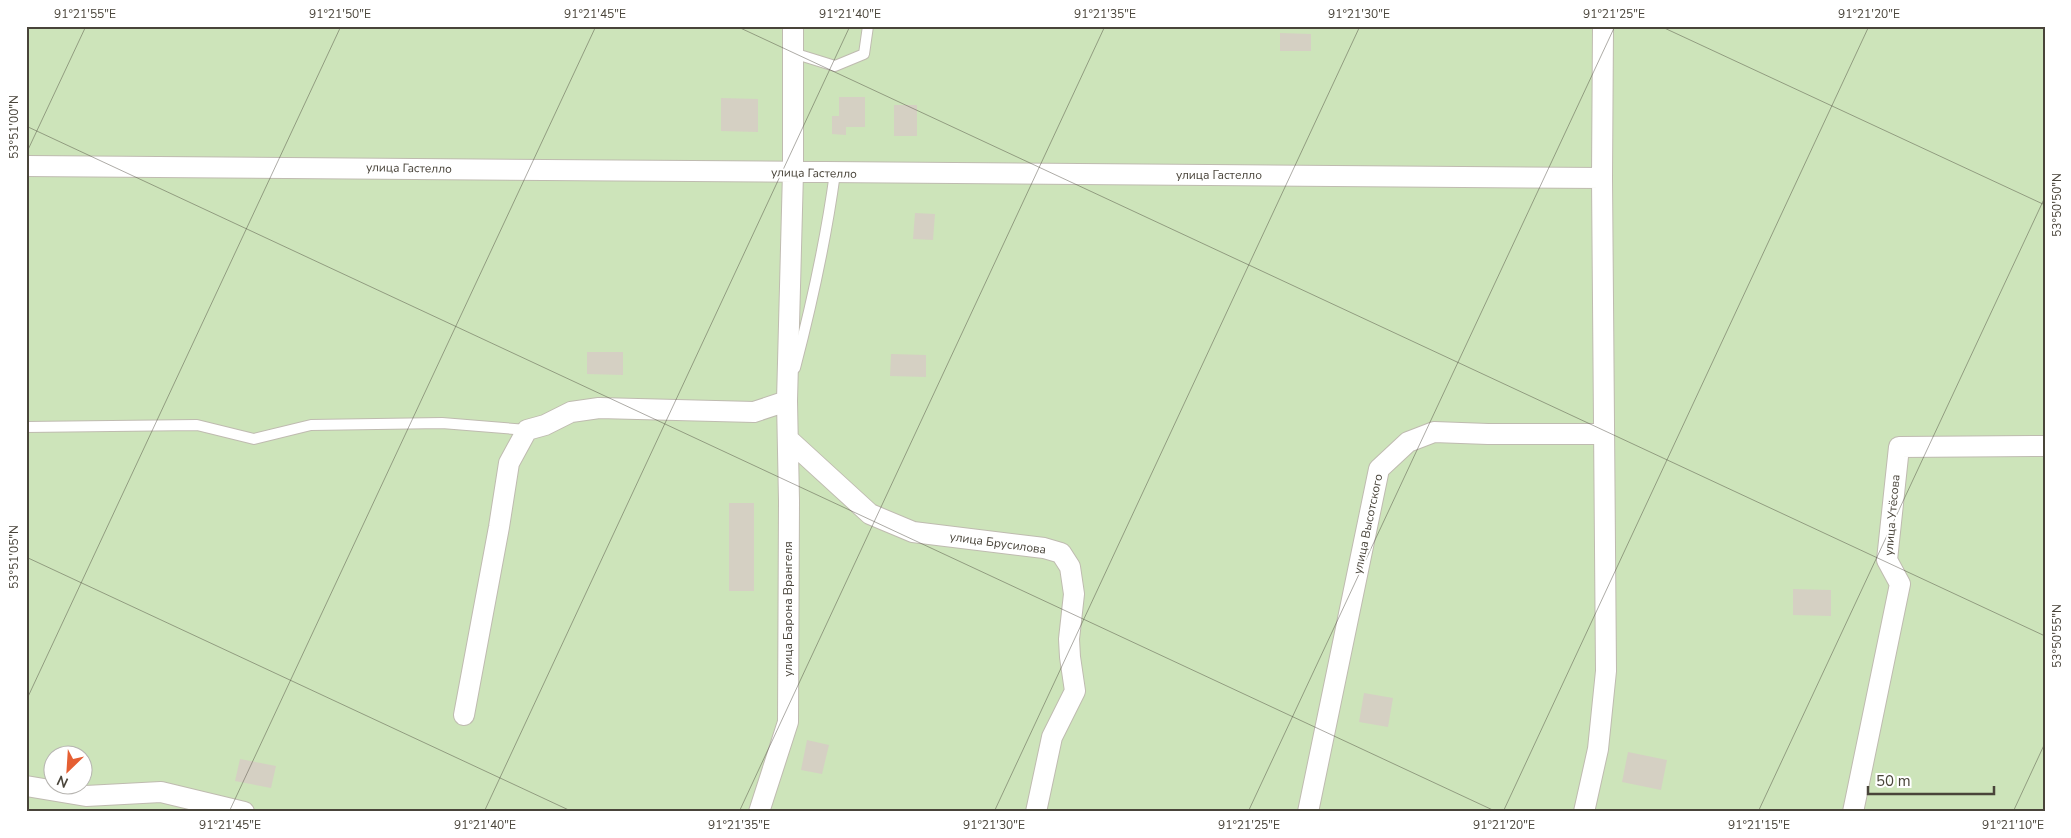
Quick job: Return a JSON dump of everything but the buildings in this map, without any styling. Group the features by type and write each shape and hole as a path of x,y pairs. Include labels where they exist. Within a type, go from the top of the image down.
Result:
{"street":[{"name":"улица Барона Врангеля","path":"759,812 788,722 787,401 793,172 793,26"},
{"path":"1584,812 1598,749 1606,671 1602,178 1603,26"},
{"name":"улица Гастелло","path":"26,166 1602,178"},
{"path":"464,715 500,527 509,463 527,430 545,425 570,412 599,408 754,412 787,401"},
{"name":"улица Высотского","path":"1308,812 1380,469 1408,442 1434,432 1604,434"},
{"name":"улица Брусилова","path":"788,439 870,514 904,529 913,532 1044,548 1061,553 1070,567 1074,594 1070,639 1075,691 1052,737 1036,812"},
{"name":"улица Утёсова","path":"1853,812 1900,584 1887,560 1899,447 2045,446"},
{"path":"26,786 86,796 161,792 244,812"}],"lane":[{"path":"793,53 835,66 864,54 868,26"},
{"path":"787,401 816,285 835,173"},
{"path":"26,427 197,425 254,439 311,424 442,423 527,430"}],"green space":[{"path":"26,26 2045,26 2045,812 26,812"}]}
